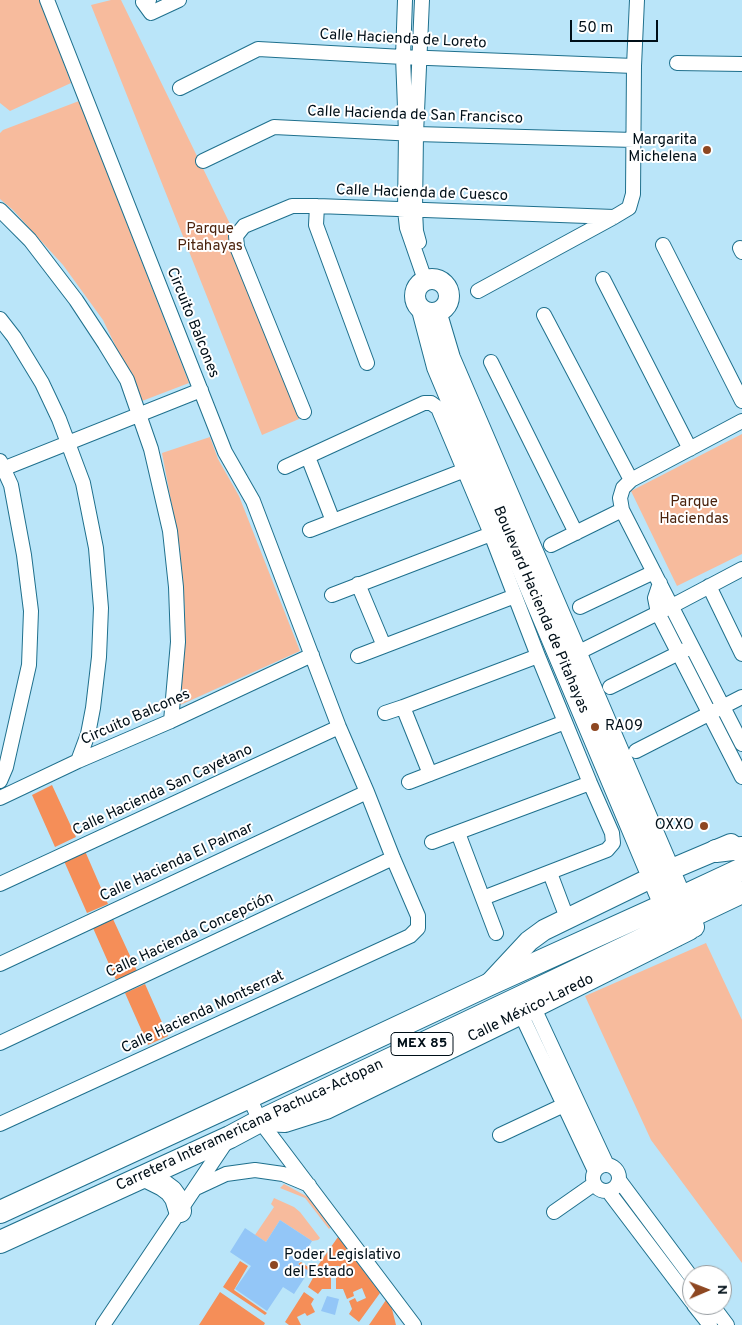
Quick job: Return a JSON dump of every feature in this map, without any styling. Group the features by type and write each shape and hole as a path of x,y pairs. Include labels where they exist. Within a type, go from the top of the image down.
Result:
{"main road":[{"path":"716,851 742,848"},
{"name":"Carretera Interamericana Pachuca-Actopan","path":"0,1242 230,1137 640,941 680,918 731,897 742,869"},
{"name":"Carretera Interamericana Pachuca-Actopan","path":"0,1212 632,919 680,918"},
{"path":"632,919 641,927 640,941"},
{"path":"279,1082 278,1097 281,1102 290,1107"},
{"path":"207,1116 222,1123 228,1130 230,1137"},
{"path":"145,1176 171,1191 176,1198 180,1211"}],"street":[{"name":"Circuito Balcones","path":"47,0 225,452 253,501 339,727 418,916 418,928"},
{"path":"148,0 143,2 151,13 179,0"},
{"path":"404,0 403,57 411,134"},
{"path":"422,0 420,58 411,134 410,210 427,280"},
{"path":"478,291 629,208 633,194 634,66 637,0"},
{"name":"Calle Hacienda de Loreto","path":"180,88 258,49 420,58 634,66"},
{"path":"677,63 742,64"},
{"name":"Calle Hacienda de San Francisco","path":"203,161 274,127 411,134 634,140"},
{"name":"Calle Hacienda de Cuesco","path":"304,412 237,248 236,236 244,226 292,206 614,217"},
{"path":"317,206 316,225 367,363"},
{"path":"0,210 30,240 76,300 127,380 151,449 170,531 176,587 178,642 171,721"},
{"path":"663,245 742,401"},
{"path":"603,279 690,449"},
{"path":"427,280 440,281 445,284 448,289 446,306 429,311 416,302 417,287 427,280"},
{"name":"Boulevard Hacienda de Pitahayas","path":"429,311 437,366 569,657 680,918"},
{"path":"544,315 627,484"},
{"path":"0,318 42,382 59,419 84,483 96,548 101,608 99,657 88,734 78,761"},
{"path":"491,362 576,533"},
{"path":"0,781 6,768 29,666 31,611 24,555 11,485 1,466 69,443 201,390"},
{"path":"285,467 424,403 431,403 438,408 612,833 613,843 607,850 482,898"},
{"path":"742,421 627,484 620,498 622,510 742,744"},
{"path":"308,457 333,521"},
{"path":"310,530 465,470"},
{"path":"552,546 622,510"},
{"path":"332,595 491,534"},
{"path":"385,713 541,662 569,657 742,569"},
{"path":"580,607 657,578"},
{"path":"657,578 655,598 658,613 742,777"},
{"path":"358,584 384,646"},
{"path":"710,586 742,654"},
{"path":"358,656 515,596"},
{"path":"610,687 692,646"},
{"name":"Circuito Balcones","path":"0,798 312,655"},
{"path":"636,751 742,697"},
{"path":"403,707 430,774"},
{"path":"409,782 565,722"},
{"name":"Calle Hacienda San Cayetano","path":"0,884 339,727"},
{"path":"432,842 590,783"},
{"name":"Calle Hacienda El Palmar","path":"0,964 367,792"},
{"path":"458,833 496,933"},
{"path":"488,985 529,940 544,930 661,874 742,839"},
{"name":"Calle Hacienda Concepción","path":"0,1043 393,858"},
{"path":"550,873 567,918"},
{"name":"Calle México-Laredo","path":"260,1121 285,1122 326,1109 528,1011 680,918 731,897"},
{"name":"Calle Hacienda Montserrat","path":"0,1124 410,936 418,928"},
{"path":"528,1011 599,1173 600,1190 608,1191 615,1187 619,1180"},
{"path":"545,1048 564,1105 599,1173"},
{"path":"249,1097 260,1121 414,1325"},
{"path":"500,1134 564,1105"},
{"path":"103,1325 230,1137"},
{"path":"554,1212 599,1173 615,1169 619,1180 682,1265"},
{"path":"196,1188 226,1174 255,1170 283,1174 310,1186"},
{"path":"608,1191 682,1289"},
{"path":"702,1315 710,1325"}],"green space":[{"path":"0,0 40,0 71,83 10,111 0,103"},
{"name":"Parque Pitahayas","path":"111,0 121,0 231,226 299,419 262,435 91,5"},
{"path":"79,101 189,383 142,401 103,320 63,265 13,210 0,199 0,133 3,130"},
{"name":"Parque Haciendas","path":"742,434 742,554 677,586 631,491"},
{"path":"210,437 218,459 239,496 300,651 178,706 185,611 180,549 162,453"},
{"path":"706,943 742,1020 742,1263 651,1140 585,996"},
{"path":"284,1184 308,1197 331,1227 329,1229 305,1198 280,1188"},
{"path":"274,1198 294,1207 300,1212 320,1238 312,1241 280,1220 266,1242 255,1235 274,1207 271,1204"}],"shaded area":[{"path":"52,785 76,837 55,847 32,795"},
{"path":"85,851 108,904 87,913 64,861"},
{"path":"113,919 137,971 116,980 93,928"},
{"path":"145,984 168,1036 148,1045 125,993"},
{"path":"338,1237 380,1293 359,1322 349,1314 352,1309 349,1301 355,1298 357,1302 366,1298 362,1288 353,1292 354,1296 347,1299 343,1289 336,1289 336,1277 339,1277 339,1266 328,1266 328,1276 331,1277 331,1289 322,1289 318,1294 308,1287 314,1276 298,1264 301,1262 314,1271"},
{"path":"240,1261 248,1266 234,1290 267,1313 265,1315 223,1287"},
{"path":"220,1292 265,1323 264,1325 199,1325"},
{"path":"304,1292 314,1299 311,1304 315,1312 307,1316 305,1313 297,1317 301,1325 289,1325 285,1322"},
{"path":"386,1300 392,1309 396,1325 369,1325"}],"building":[{"name":"Poder Legislativo del Estado","path":"280,1220 312,1241 298,1264 309,1271 294,1294 283,1287 267,1311 235,1289 251,1266 230,1252 245,1228 266,1242"},
{"path":"327,1296 339,1299 335,1315 321,1311"}],"place":[{"name":"Margarita Michelena","path":"707,150"},
{"name":"RA09","path":"595,727"},
{"name":"OXXO","path":"704,826"},
{"name":"Poder Legislativo del Estado","path":"274,1265"}]}
